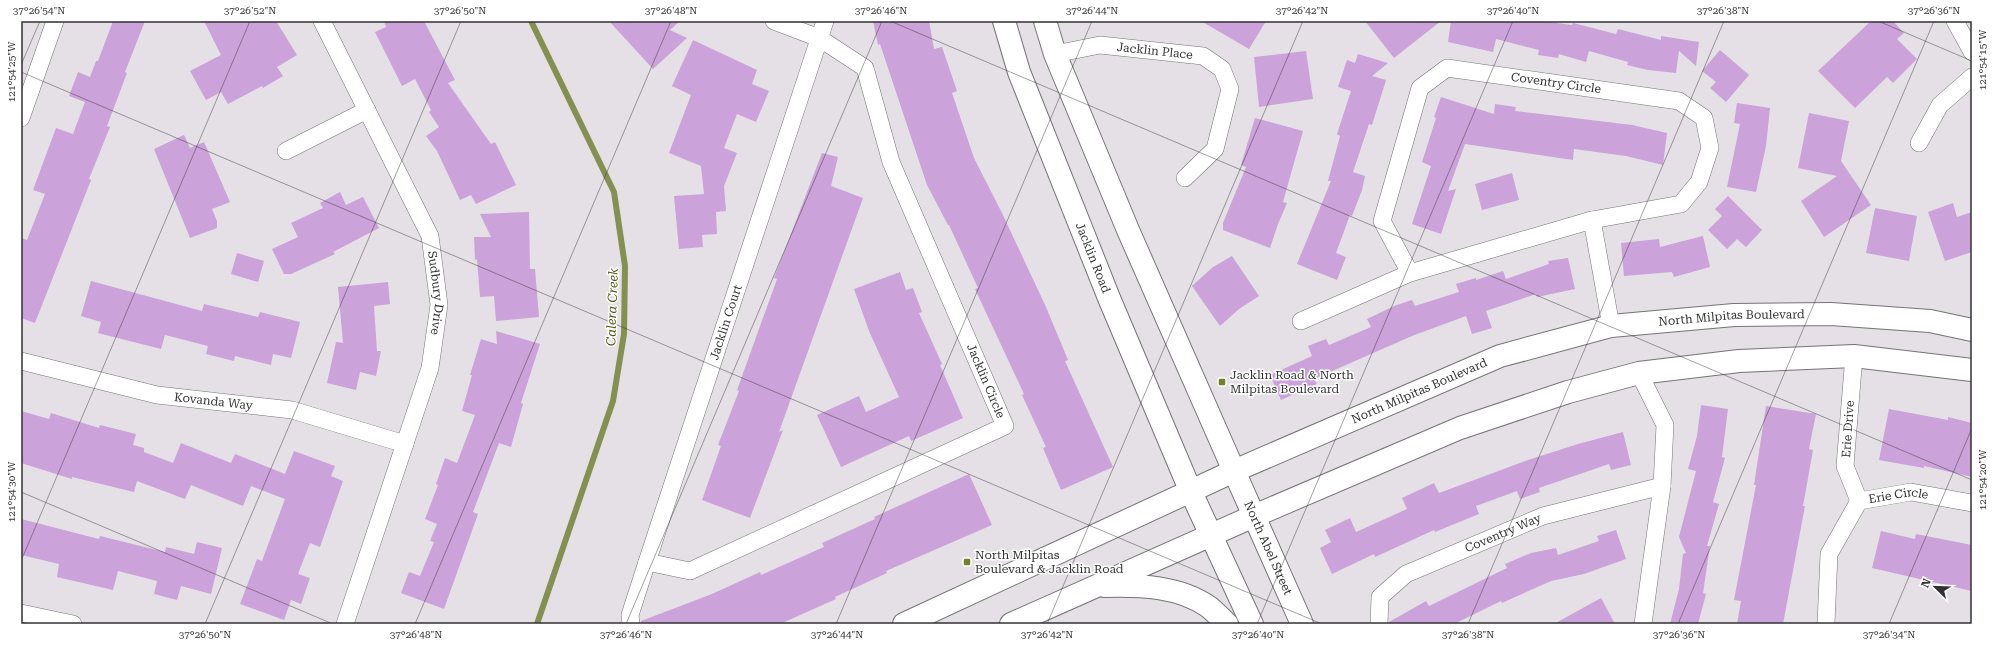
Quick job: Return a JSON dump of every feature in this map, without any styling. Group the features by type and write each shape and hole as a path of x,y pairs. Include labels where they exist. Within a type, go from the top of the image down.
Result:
{"main road":[{"name":"Jacklin Road","path":"1004,21 1019,72 1115,312 1191,492"},
{"path":"1045,21 1055,54 1128,230 1234,471"},
{"name":"North Milpitas Boulevard","path":"904,624 1234,471 1500,356 1611,326 1734,315 1831,314 1930,321 1972,330"},
{"path":"1011,624 1254,516 1460,428 1568,392 1639,374 1739,361 1854,356 1972,370"},
{"name":"North Abel Street","path":"1234,471 1302,624"},
{"path":"1191,492 1252,624"},
{"path":"1095,586 1133,586 1173,591 1190,596 1210,607 1227,624"}],"street":[{"path":"21,118 55,21"},
{"name":"Sudbury Drive","path":"322,21 430,236 439,305 430,368 345,624"},
{"path":"774,21 819,38"},
{"name":"Jacklin Court","path":"631,624 630,615 647,562 825,21"},
{"path":"1955,21 1972,52"},
{"name":"Jacklin Circle","path":"647,562 690,571 1005,426 891,162 865,68 819,38"},
{"name":"Jacklin Place","path":"1055,54 1100,45 1203,56 1222,69 1230,89 1215,149 1185,178"},
{"name":"Coventry Circle","path":"1301,321 1410,273 1592,220 1681,204 1699,182 1710,148 1704,118 1679,101 1448,68 1420,88 1382,221 1410,273"},
{"path":"1919,143 1940,105 1972,77"},
{"path":"286,152 367,110"},
{"path":"1592,220 1611,326"},
{"name":"Erie Drive","path":"1854,356 1845,466 1859,501"},
{"name":"Kovanda Way","path":"21,361 158,395 292,410 405,444"},
{"path":"1639,374 1665,425 1662,486 1642,624"},
{"name":"Coventry Way","path":"1379,624 1380,597 1406,574 1544,516 1662,486"},
{"name":"Erie Circle","path":"1826,624 1829,554 1859,501 1910,492 1972,503"},
{"path":"21,613 73,624"}],"building":[{"path":"113,21 145,21 125,72 127,73 107,126 110,127 89,179 91,180 35,323 21,318 21,238 27,240 45,194 33,190 56,128 73,134 85,102 69,96 78,72 90,77 96,61 98,61"},
{"path":"204,21 276,21 297,55 277,67 283,76 263,88 262,86 228,104 221,92 206,100 190,71 221,55"},
{"path":"384,21 424,21 455,80 448,83 491,144 495,142 516,185 476,204 471,195 460,200 437,151 426,136 439,127 429,112 431,110 415,79 402,86 375,32 386,27"},
{"path":"609,21 680,21 670,30 687,38 653,69"},
{"path":"873,21 929,21 934,49 942,47 957,91 952,93 974,158 1002,213 1046,307 1068,360 1065,361 1113,467 1061,490 1043,448 1046,447 1022,395 1024,394 975,289 978,288 949,225 927,185 880,44 878,45"},
{"path":"1201,21 1266,21 1249,49"},
{"path":"1365,21 1441,21 1394,58"},
{"path":"1451,21 1542,21 1572,25 1573,23 1616,34 1618,29 1661,40 1661,36 1699,42 1696,66 1679,51 1676,73 1648,70 1627,65 1628,62 1589,51 1586,62 1559,54 1558,58 1538,55 1539,50 1496,39 1493,52 1448,42"},
{"path":"1871,21 1893,21 1904,33 1897,39 1917,59 1893,83 1887,77 1855,108 1818,71"},
{"path":"693,40 757,70 752,84 769,91 756,122 737,114 724,148 737,153 724,186 726,211 716,212 717,234 702,235 703,247 679,249 674,196 704,194 701,166 669,153 691,95 672,86"},
{"path":"1720,50 1749,75 1726,102 1710,88 1716,82 1702,71"},
{"path":"1306,51 1313,99 1259,107 1254,57"},
{"path":"1358,54 1388,63 1372,76 1386,80 1372,125 1369,124 1353,172 1365,176 1362,190 1352,216 1350,215 1336,253 1346,257 1337,280 1297,264 1331,181 1328,181 1340,136 1337,134 1351,91 1338,87 1347,60 1355,63"},
{"path":"1441,97 1494,114 1495,104 1516,107 1515,111 1632,125 1667,133 1663,165 1626,156 1574,149 1573,160 1465,144 1448,191 1456,189 1441,234 1412,224 1431,166 1422,162"},
{"path":"1737,103 1770,108 1766,146 1756,192 1727,187 1740,124 1734,123"},
{"path":"1809,113 1849,121 1841,161 1871,205 1824,237 1801,201 1837,176 1798,168"},
{"path":"1255,118 1303,131 1283,202 1287,203 1270,248 1223,230 1223,223 1246,167 1241,165"},
{"path":"184,135 190,148 204,142 230,202 212,209 217,221 217,228 190,238 154,149"},
{"path":"822,153 838,157 831,186 863,198 779,432 783,430 750,518 702,500 721,446 718,445 739,391 737,390 777,279 774,278"},
{"path":"1512,173 1519,200 1482,210 1475,184"},
{"path":"340,192 346,205 363,197 379,228 333,252 335,254 291,274 284,274 272,249 298,237 291,223 323,208 320,203"},
{"path":"1728,196 1762,230 1746,247 1737,239 1727,249 1708,230 1722,216 1715,209"},
{"path":"1953,203 1957,217 1972,212 1972,252 1945,261 1928,212"},
{"path":"1875,208 1917,216 1909,261 1866,253"},
{"path":"529,212 530,269 535,269 539,317 496,321 494,296 480,297 477,259 475,260 474,237 491,237 480,214"},
{"path":"1703,236 1710,267 1674,277 1672,272 1624,276 1621,243 1659,239 1660,247"},
{"path":"237,253 264,261 258,282 231,274"},
{"path":"1232,256 1259,296 1239,309 1220,326 1192,286 1213,267"},
{"path":"1568,258 1575,289 1537,297 1536,294 1486,311 1492,328 1472,334 1466,316 1412,336 1314,379 1317,384 1281,400 1270,375 1312,356 1308,346 1326,339 1329,345 1371,327 1367,319 1394,306 1412,300 1415,306 1459,292 1456,284 1476,278 1476,280 1503,271 1506,279 1549,264 1548,261"},
{"path":"900,272 906,290 913,288 922,312 919,313 942,364 940,365 963,418 911,441 909,436 841,467 817,415 859,396 866,412 899,397 869,331 854,289"},
{"path":"91,281 202,311 204,304 258,317 260,312 300,322 291,358 273,354 271,365 235,356 234,361 206,354 208,346 165,335 161,349 98,333 101,322 81,316"},
{"path":"388,282 390,304 374,306 377,351 381,351 376,376 360,372 356,390 327,383 336,342 343,343 338,287"},
{"path":"496,331 540,344 521,403 523,404 511,447 499,443 473,512 478,514 444,609 401,593 409,572 420,576 434,542 430,541 437,524 425,519 438,485 436,484 445,458 457,463 475,415 462,411 472,375 470,375 481,339 497,344"},
{"path":"1701,405 1728,409 1722,457 1725,458 1713,502 1719,504 1707,546 1710,546 1703,593 1706,594 1698,624 1670,624 1679,589 1683,554 1686,553 1679,537 1696,471 1688,469 1697,436"},
{"path":"1766,406 1816,414 1809,449 1813,450 1803,506 1805,506 1783,624 1737,624 1741,601 1734,600 1756,485 1754,485"},
{"path":"1889,409 1948,420 1948,417 1972,423 1972,477 1924,466 1924,468 1879,460"},
{"path":"21,411 49,419 51,413 99,428 100,425 136,434 133,445 144,448 144,452 173,463 181,443 231,463 235,454 285,474 294,451 335,466 331,476 343,481 320,547 310,543 298,574 310,578 301,604 291,600 284,620 240,604 257,559 262,561 285,499 251,486 243,506 191,485 185,499 137,481 134,492 72,477 72,479 21,463"},
{"path":"1623,432 1631,465 1611,470 1609,464 1539,488 1540,492 1520,499 1517,491 1476,506 1479,514 1435,532 1434,530 1375,557 1374,554 1332,574 1320,548 1331,542 1325,530 1350,518 1356,532 1407,509 1402,498 1434,483 1439,493 1528,460 1578,444"},
{"path":"969,474 992,525 886,571 887,573 835,597 836,599 780,624 641,624 641,621 712,594 760,572 761,575 824,547 822,543 875,519 874,517"},
{"path":"21,519 99,539 100,536 165,552 166,547 194,554 197,542 222,548 211,594 181,586 177,600 154,594 157,581 118,571 113,590 57,577 59,564 21,555"},
{"path":"1616,530 1626,559 1584,574 1551,581 1502,603 1501,601 1454,624 1389,624 1389,622 1426,601 1429,606 1507,568 1505,564 1531,553 1556,548 1558,555 1599,541 1597,536"},
{"path":"1881,531 1915,539 1916,534 1972,545 1972,591 1872,568"},
{"path":"1601,598 1615,624 1554,624"}],"waterway":[{"name":"Calera Creek","path":"531,21 614,192 625,266 624,334 613,401 537,624"}],"place":[{"name":"Jacklin Road & North Milpitas Boulevard","path":"1222,382"},
{"name":"North Milpitas Boulevard & Jacklin Road","path":"967,562"}]}
